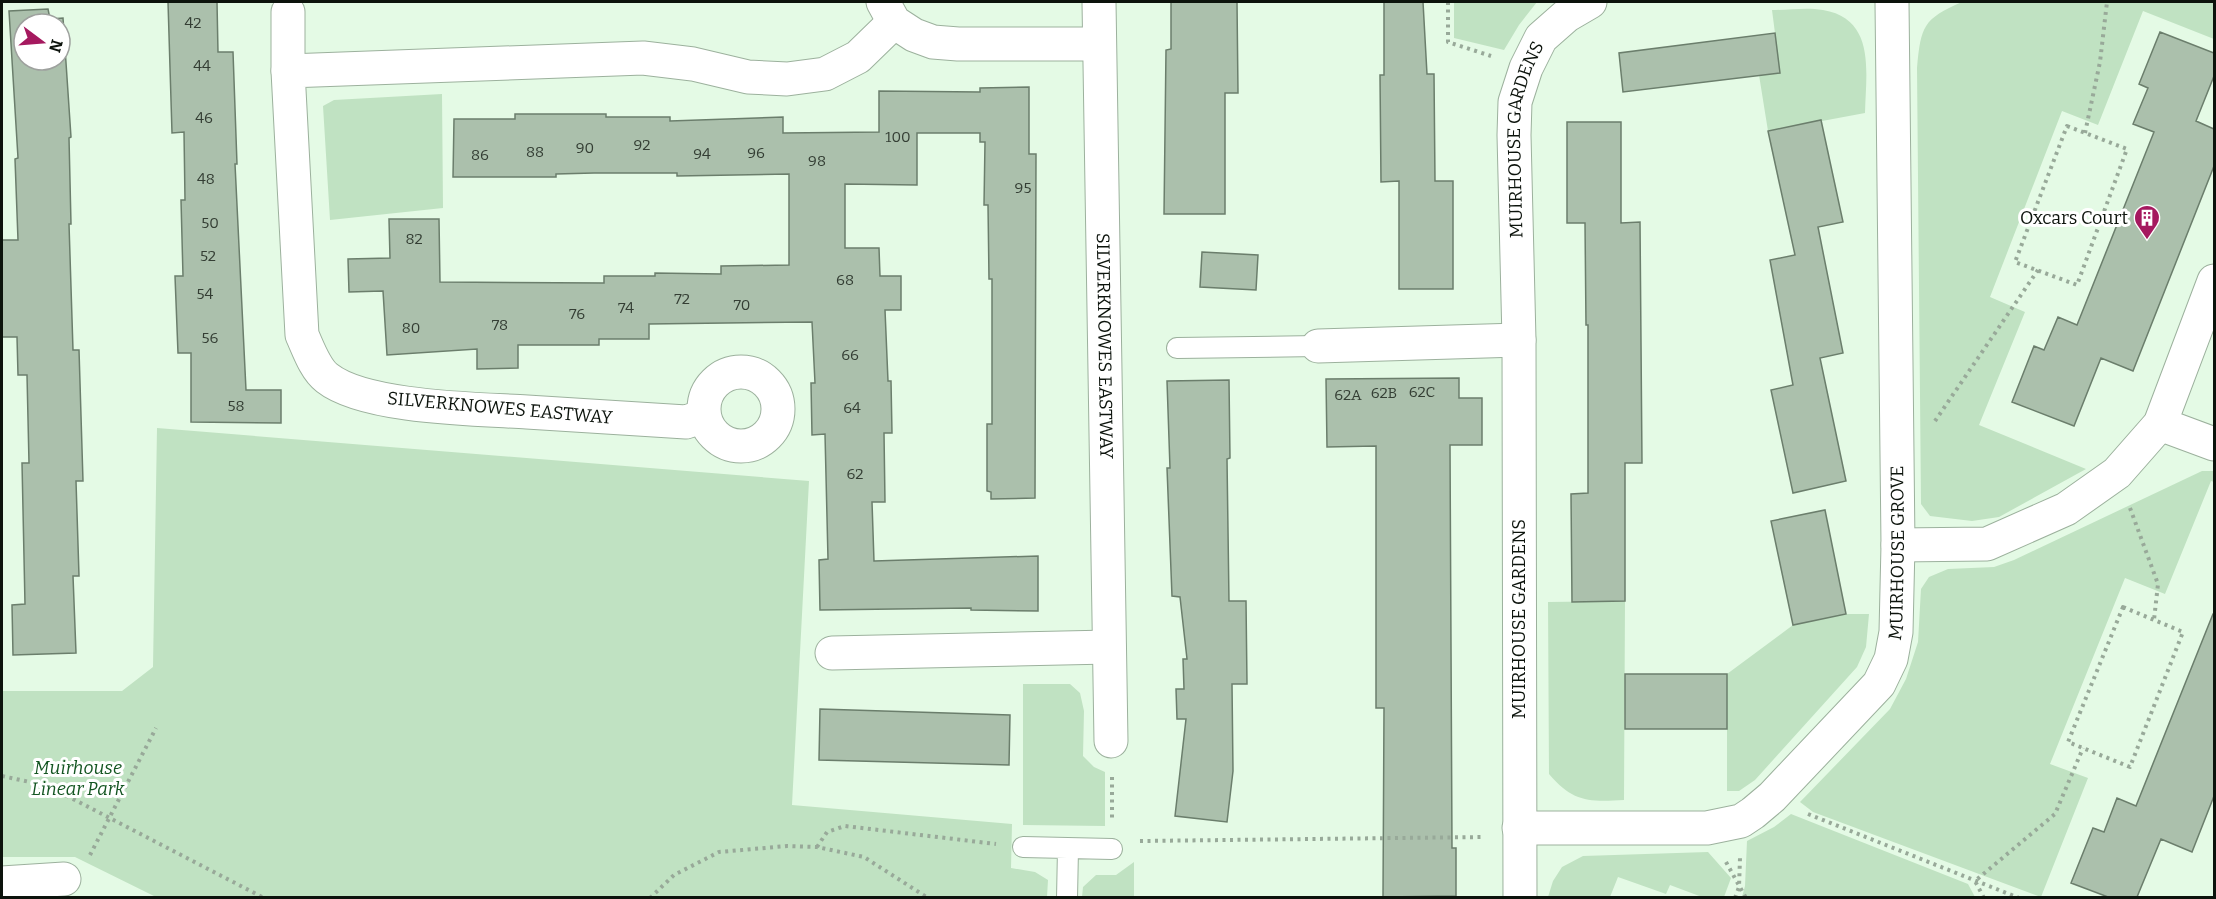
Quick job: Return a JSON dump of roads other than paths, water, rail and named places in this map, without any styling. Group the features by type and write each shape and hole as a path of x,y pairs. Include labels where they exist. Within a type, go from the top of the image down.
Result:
{"street":[{"name":"SILVERKNOWES EASTWAY","path":"1099,2 1111,741"},
{"name":"MUIRHOUSE GARDENS","path":"1520,897 1515,102 1526,68 1541,38 1566,16 1590,2"},
{"name":"MUIRHOUSE GROVE","path":"1520,833 1707,828 1741,821 1772,797 1879,684 1891,659 1896,632 1898,545 1892,2"},
{"name":"SILVERKNOWES EASTWAY","path":"288,12 288,71 302,335 325,378 366,396 453,408 686,422 704,416"},
{"path":"288,71 644,58 693,64 748,77 787,79 825,74 858,57 888,12 923,39 958,44 1099,44"},
{"path":"1898,545 1987,544 2066,509 2117,473 2160,424 2214,281"},
{"path":"1318,346 1518,340"},
{"path":"2160,424 2214,444"},
{"path":"832,653 1109,648"},
{"path":"19,888 64,879"}],"lane":[{"path":"1177,348 1318,346"},
{"path":"1023,847 1112,849"},
{"path":"1067,897 1068,849"}],"place":[{"name":"Oxcars Court","path":"2147,241"}],"park label":[{"name":"Muirhouse Linear Park","path":"78,778"}]}
